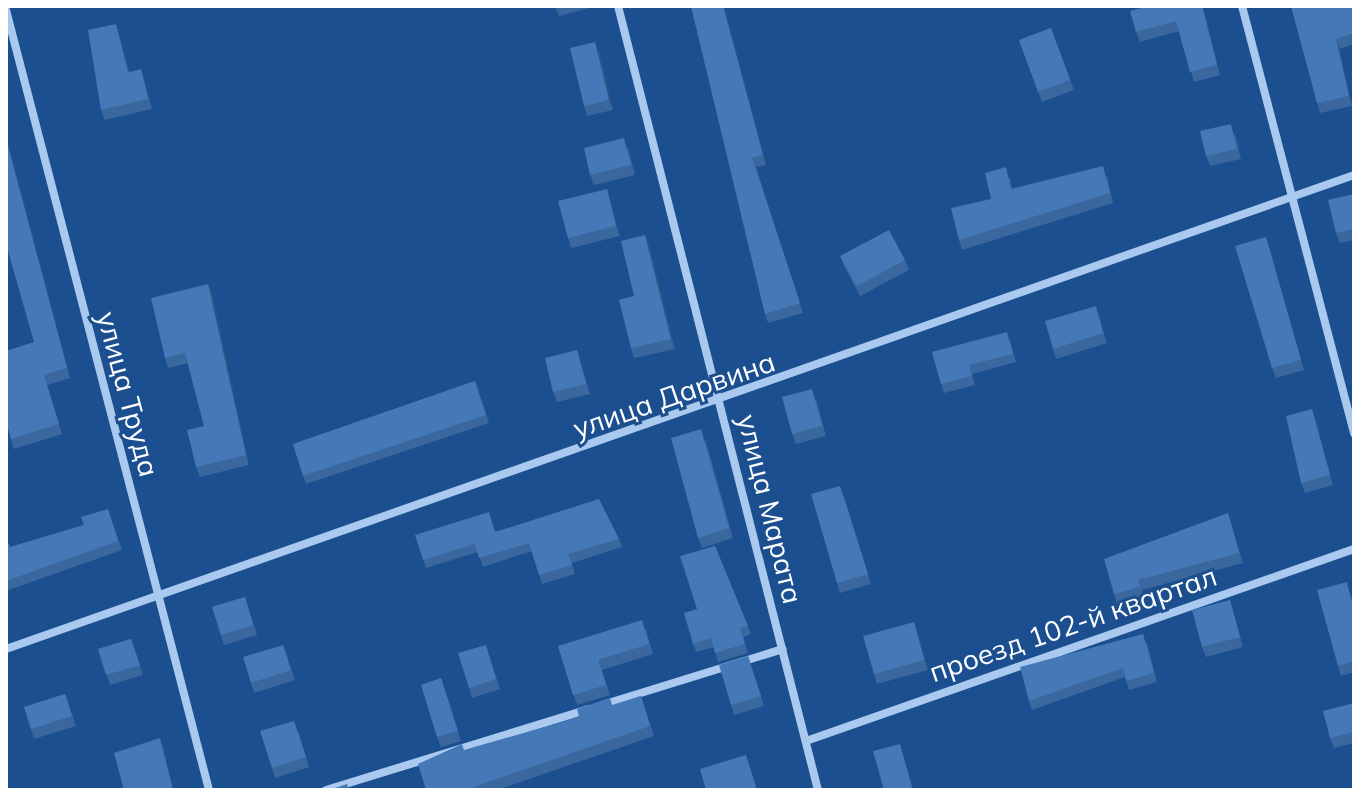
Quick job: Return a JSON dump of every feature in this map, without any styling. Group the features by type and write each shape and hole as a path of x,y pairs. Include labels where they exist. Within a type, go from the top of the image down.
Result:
{"street":[{"name":"улица Марата","path":"618,6 818,790"},
{"path":"1242,6 1354,434"},
{"name":"улица Труда","path":"6,10 209,790"},
{"name":"улица Дарвина","path":"6,649 158,599 720,402 1354,175"},
{"name":"проезд 102-й квартал","path":"806,741 1354,549"},
{"path":"326,790 783,649"}],"building":[{"path":"691,6 723,6 763,155 752,158 800,303 765,314"},
{"path":"1148,6 1202,6 1217,65 1190,72 1176,21 1136,32 1130,11"},
{"path":"1291,6 1354,6 1354,33 1336,39 1349,96 1317,103"},
{"path":"116,24 128,73 141,69 148,99 101,110 88,30"},
{"path":"1051,28 1070,80 1038,92 1019,40"},
{"path":"595,42 609,100 584,106 570,48"},
{"path":"1231,124 1237,149 1206,156 1200,131"},
{"path":"624,138 631,165 590,175 584,148"},
{"path":"6,139 67,368 44,375 59,424 11,439 6,421 6,351 34,342 6,244"},
{"path":"1103,166 1110,193 959,240 951,208 991,199 985,173 1006,167 1011,189"},
{"path":"607,189 616,226 568,238 558,201"},
{"path":"1354,194 1354,229 1336,233 1328,200"},
{"path":"889,230 905,260 857,286 840,256"},
{"path":"645,235 671,339 631,348 619,300 634,296 621,241"},
{"path":"1266,237 1301,360 1272,368 1235,246"},
{"path":"208,284 246,455 196,467 187,430 204,426 185,353 165,358 151,298"},
{"path":"1096,306 1103,333 1053,349 1045,321"},
{"path":"1007,332 1013,354 969,365 972,376 941,384 932,352"},
{"path":"577,350 586,384 553,392 545,358"},
{"path":"475,381 486,415 303,476 293,444"},
{"path":"812,389 822,426 792,434 782,397"},
{"path":"1312,409 1330,475 1301,483 1286,416"},
{"path":"701,429 729,528 698,538 671,438"},
{"path":"840,486 868,574 837,583 811,494"},
{"path":"599,499 619,539 568,554 572,565 539,575 529,543 479,558 475,544 423,560 415,535 489,512 495,532"},
{"path":"108,509 118,541 6,581 6,538 10,547 84,525 81,517"},
{"path":"1228,513 1239,553 1138,580 1140,587 1114,594 1104,559"},
{"path":"715,546 748,626 740,628 745,644 715,653 711,638 693,644 684,613 697,609 680,556"},
{"path":"1347,582 1354,612 1354,661 1338,666 1317,590"},
{"path":"245,597 253,625 221,635 212,607"},
{"path":"1230,600 1240,637 1202,647 1192,610"},
{"path":"642,620 649,644 598,660 606,685 573,695 558,646"},
{"path":"914,622 924,660 874,674 863,636"},
{"path":"1143,634 1154,673 1126,681 1123,668 1029,701 1020,667"},
{"path":"131,639 140,665 106,675 98,649"},
{"path":"283,645 291,670 251,683 243,657"},
{"path":"486,645 496,679 469,688 458,653"},
{"path":"748,656 761,696 731,705 719,665"},
{"path":"441,678 458,731 437,737 421,685"},
{"path":"65,694 72,716 31,729 24,707"},
{"path":"641,696 650,726 465,790 426,790 418,764 462,744 464,750 569,720 579,716 577,709 610,698 612,705"},
{"path":"1354,703 1354,732 1330,738 1323,711"},
{"path":"294,721 306,757 272,768 260,731"},
{"path":"160,738 173,790 124,790 114,753"},
{"path":"900,744 913,790 884,790 873,751"},
{"path":"746,755 757,790 706,790 700,769"},
{"path":"347,784 349,790 329,790"}]}
